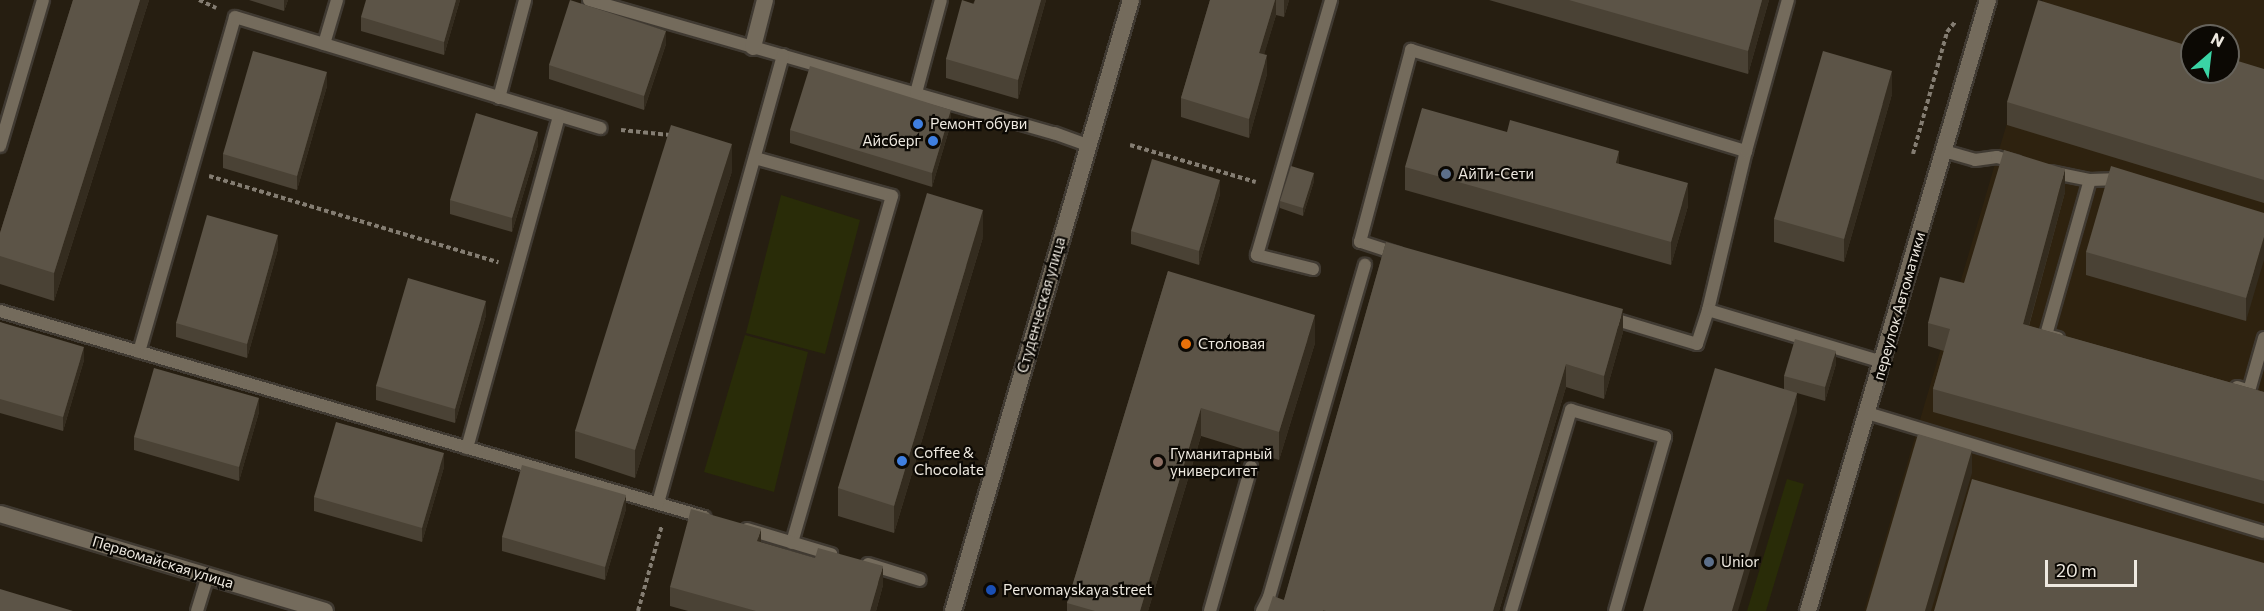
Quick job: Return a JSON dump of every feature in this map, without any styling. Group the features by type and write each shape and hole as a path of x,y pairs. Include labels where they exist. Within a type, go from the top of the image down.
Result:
{"street":[{"path":"753,46 765,0"},
{"name":"Студенческая улица","path":"953,611 1131,0"},
{"name":"переулок Автоматики","path":"1808,611 1988,0"},
{"name":"Первомайская улица","path":"0,514 325,611"}],"lane":[{"path":"0,146 43,0"},
{"path":"324,44 337,0"},
{"path":"499,98 525,0"},
{"path":"589,0 916,93 1087,145"},
{"path":"916,93 941,0"},
{"path":"1313,269 1257,255 1331,0"},
{"path":"1596,314 1697,345 1708,310 1746,151 1788,0"},
{"path":"139,352 235,17 600,128"},
{"path":"1416,260 1360,242 1411,50 1746,151"},
{"path":"663,505 783,55"},
{"path":"467,447 558,116"},
{"path":"1944,151 1975,160 1997,157 2090,180 2114,177 2135,184"},
{"path":"755,158 892,196 792,543"},
{"path":"2069,341 2046,335 2090,180"},
{"path":"1262,611 1269,597 1365,266"},
{"path":"1708,310 1882,362"},
{"path":"0,311 713,519"},
{"path":"2227,384 2249,391 2264,338"},
{"path":"1511,611 1571,410 1665,437 1616,611"},
{"path":"1867,413 2264,532"},
{"path":"1210,611 1251,467"},
{"path":"736,526 920,580"},
{"path":"197,611 208,575"}],"path":[{"path":"1913,154 1947,32 1960,16"},
{"path":"600,128 658,132 680,138"},
{"path":"1130,145 1277,189"},
{"path":"191,170 516,268"},
{"path":"638,611 663,505"}],"shaded area":[{"path":"2043,0 2264,0 2264,611 1864,611"}],"green space":[{"path":"781,195 860,220 825,354 746,333"},
{"path":"745,335 808,352 774,492 704,472"},
{"path":"1787,479 1804,484 1766,611 1747,611"}],"building":[{"path":"73,0 140,0 54,273 0,256 0,233"},
{"path":"366,0 456,0 444,42 361,17"},
{"path":"570,0 666,31 644,96 549,65"},
{"path":"962,0 974,4 975,0 1041,0 1018,80 946,59"},
{"path":"1210,0 1275,0 1259,53 1267,55 1249,119 1181,98"},
{"path":"1569,0 1762,0 1748,51"},
{"path":"2038,0 2180,43 2180,84 2240,84 2240,62 2264,69 2264,180 2007,102"},
{"path":"253,51 327,72 297,176 223,154"},
{"path":"1823,51 1892,71 1844,239 1774,219"},
{"path":"810,66 951,110 932,173 790,130"},
{"path":"1422,108 1507,132 1510,120 1619,151 1616,163 1688,183 1671,242 1405,167"},
{"path":"476,113 538,132 512,218 450,200"},
{"path":"671,125 732,144 635,450 575,431"},
{"path":"2004,150 2065,169 2023,324 2264,392 2264,481 1933,389 1950,329 1928,323 1940,277 1964,283"},
{"path":"1152,159 1220,180 1199,251 1131,231"},
{"path":"1291,166 1314,173 1303,208 1280,201"},
{"path":"2111,166 2264,213 2264,237 2246,298 2086,252"},
{"path":"927,193 983,210 894,506 838,488"},
{"path":"207,215 278,235 247,344 176,323"},
{"path":"1386,242 1623,309 1604,376 1566,364 1493,611 1268,611 1273,596 1284,600"},
{"path":"1168,271 1315,315 1279,432 1201,408 1140,611 1095,611 1067,603"},
{"path":"408,278 486,301 455,409 376,386"},
{"path":"0,322 84,347 63,417 0,399"},
{"path":"1795,339 1836,351 1825,387 1784,376"},
{"path":"154,368 259,398 239,467 134,437"},
{"path":"1715,368 1797,393 1732,611 1643,611"},
{"path":"336,422 444,453 422,528 314,497"},
{"path":"1918,434 1972,450 1925,611 1866,611"},
{"path":"522,465 626,495 605,567 502,537"},
{"path":"1972,479 2264,563 2264,611 1934,611"},
{"path":"691,509 761,529 757,541 815,558 818,548 883,566 870,611 756,611 670,587"},
{"path":"0,589 73,611 0,611"}],"place":[{"name":"Ремонт обуви","path":"918,124"},
{"name":"Айсберг","path":"933,141"},
{"name":"АйТи-Сети","path":"1446,174"},
{"name":"Столовая","path":"1186,344"},
{"name":"Coffee & Chocolate","path":"902,461"},
{"name":"Гуманитарный университет","path":"1158,462"},
{"name":"Unior","path":"1709,562"},
{"name":"Pervomayskaya street","path":"991,590"}]}
